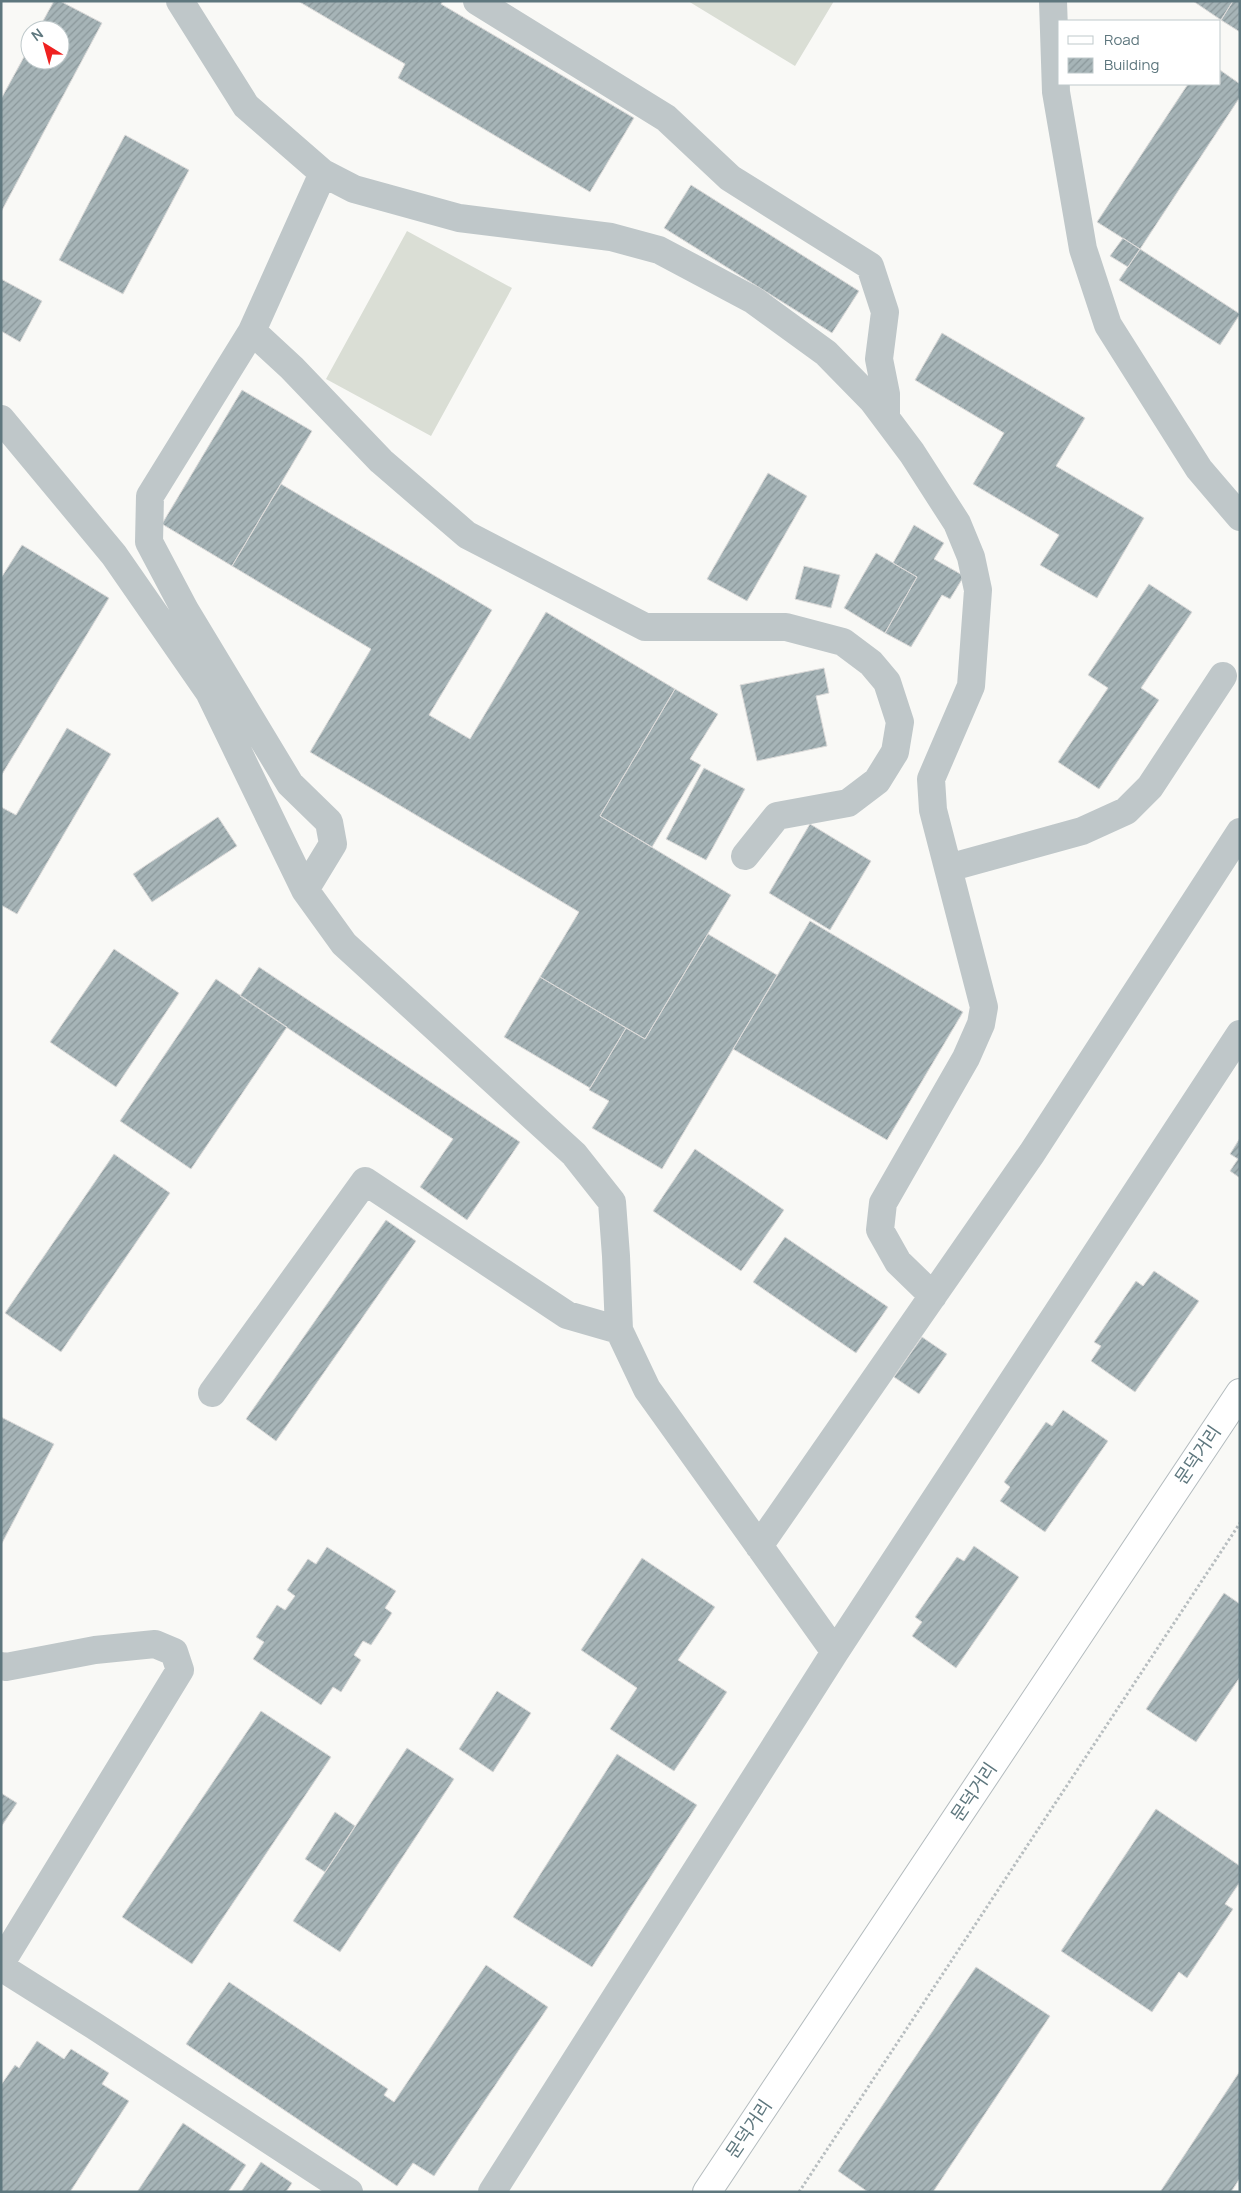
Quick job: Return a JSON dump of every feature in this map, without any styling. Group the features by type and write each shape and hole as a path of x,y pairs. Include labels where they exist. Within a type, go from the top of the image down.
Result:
{"main road":[{"name":"문덕거리","path":"707,2192 1240,1393"}],"street":[{"path":"180,1 246,106 323,173 354,189 459,218 611,237 659,250 753,300 826,353 873,401 912,453 957,523 971,558 978,590 971,686 931,779 933,810 984,1007 981,1024 966,1058 883,1203 880,1230 898,1262 933,1296"},
{"path":"477,1 666,118 730,178 870,266 885,312 879,359 886,394 886,417"},
{"path":"1053,1 1056,92 1083,249 1108,324 1199,469 1240,517"},
{"path":"305,890 334,844 330,822 290,784 185,610 149,542 150,496 252,331 323,173"},
{"path":"252,331 292,368 381,461 467,534 645,627 786,627 843,642 872,663 888,682 900,722 895,752 877,781 848,803 777,816 746,856"},
{"path":"1,419 114,555 209,692 305,890 344,944 574,1154 612,1202 619,1330 647,1389 835,1652"},
{"path":"948,868 1082,831 1126,811 1150,787 1224,676"},
{"path":"759,1546 1037,1145 1240,832"},
{"path":"492,2192 835,1652 1240,1034"},
{"path":"212,1392 364,1181 567,1315 619,1330"},
{"path":"1,1666 6,1667 95,1650 155,1644 174,1652 180,1670 1,1962"},
{"path":"1,1968 93,2025 349,2192"}],"path":[{"path":"799,2192 1240,1524"}],"shaded area":[{"path":"688,1 834,1 795,66"},
{"path":"407,231 512,288 431,436 326,379"}],"building":[{"path":"54,1 60,1 102,23 1,212 1,99 20,64 20,70 70,70 70,20 44,20"},
{"path":"298,1 443,1 441,4 634,118 590,192 398,78 405,64"},
{"path":"1193,1 1233,1 1221,20"},
{"path":"1233,1 1240,1 1240,32 1221,20"},
{"path":"1221,71 1240,84 1240,97 1140,249 1097,222 1187,85 1221,85"},
{"path":"125,135 189,170 123,294 59,260"},
{"path":"691,185 859,291 832,333 664,228"},
{"path":"1123,238 1140,249 1128,267 1110,256"},
{"path":"1140,249 1240,314 1220,345 1119,280"},
{"path":"1,279 42,301 20,342 1,331"},
{"path":"942,333 1085,418 1056,466 1144,518 1097,598 1040,565 1059,535 973,484 1004,433 915,380"},
{"path":"242,390 312,431 232,566 162,524"},
{"path":"768,473 807,496 747,601 707,579"},
{"path":"281,484 492,610 429,715 470,739 546,612 675,689 600,816 731,895 645,1039 540,977 579,912 310,752 371,649 232,566"},
{"path":"914,525 944,543 934,559 964,576 950,599 942,595 911,647 885,633 917,577 893,563"},
{"path":"22,545 109,598 1,776 1,578"},
{"path":"876,553 917,577 885,633 844,608"},
{"path":"804,566 840,575 831,608 795,599"},
{"path":"1149,584 1192,612 1141,688 1159,700 1099,789 1058,762 1108,688 1088,675"},
{"path":"824,668 829,693 816,696 827,746 757,761 740,685"},
{"path":"675,689 718,714 690,759 701,765 652,847 600,816"},
{"path":"67,728 111,754 17,914 1,905 1,807 16,815"},
{"path":"704,768 745,789 706,860 666,839"},
{"path":"218,817 237,846 152,902 133,874"},
{"path":"810,824 871,861 830,930 769,893"},
{"path":"810,921 963,1012 887,1140 733,1049"},
{"path":"708,934 777,975 662,1169 592,1128 609,1101 589,1090 626,1028 645,1039"},
{"path":"114,949 179,993 116,1087 50,1042"},
{"path":"259,967 520,1142 467,1220 420,1187 453,1139 240,996"},
{"path":"540,977 626,1028 590,1088 504,1037"},
{"path":"216,979 287,1027 191,1169 120,1121"},
{"path":"1240,1138 1240,1178 1230,1171 1238,1159 1230,1154"},
{"path":"695,1149 784,1210 741,1271 653,1211"},
{"path":"114,1154 170,1193 61,1352 5,1313"},
{"path":"386,1220 416,1241 276,1441 246,1419"},
{"path":"785,1237 888,1307 856,1353 753,1282"},
{"path":"1154,1271 1199,1301 1135,1392 1091,1361 1101,1346 1094,1342 1136,1281 1143,1286"},
{"path":"922,1337 947,1354 919,1394 894,1377"},
{"path":"1063,1410 1108,1441 1045,1532 1000,1501 1010,1487 1004,1482 1046,1422 1052,1426"},
{"path":"1,1417 54,1444 1,1545"},
{"path":"974,1546 1019,1577 956,1668 912,1636 922,1622 915,1617 957,1557 964,1561"},
{"path":"327,1547 396,1591 385,1608 392,1613 371,1645 363,1641 354,1655 361,1660 341,1692 333,1687 321,1705 253,1659 264,1642 256,1637 277,1605 285,1610 295,1596 287,1590 308,1559 316,1564"},
{"path":"642,1558 715,1607 678,1660 727,1692 674,1771 610,1729 637,1688 581,1650"},
{"path":"1224,1593 1240,1604 1240,1677 1196,1742 1146,1709"},
{"path":"497,1691 531,1713 493,1772 459,1749"},
{"path":"261,1711 331,1757 192,1964 122,1917"},
{"path":"407,1748 454,1779 340,1952 293,1921"},
{"path":"617,1754 697,1805 592,1967 513,1917"},
{"path":"1,1793 17,1803 1,1827"},
{"path":"1156,1809 1240,1866 1240,1882 1225,1904 1233,1909 1187,1978 1179,1972 1152,2012 1061,1951"},
{"path":"335,1812 355,1826 325,1872 305,1859"},
{"path":"486,1965 548,2007 434,2176 413,2163 397,2186 186,2044 229,1982 388,2089 384,2095 394,2102"},
{"path":"976,1967 1050,2016 933,2192 868,2192 838,2171"},
{"path":"37,2041 64,2059 71,2049 109,2073 102,2084 129,2101 70,2192 1,2192 1,2085 15,2065 19,2068"},
{"path":"1240,2071 1240,2178 1231,2192 1160,2192"},
{"path":"183,2123 246,2165 228,2192 137,2192"},
{"path":"261,2162 292,2183 286,2192 241,2192"}]}
